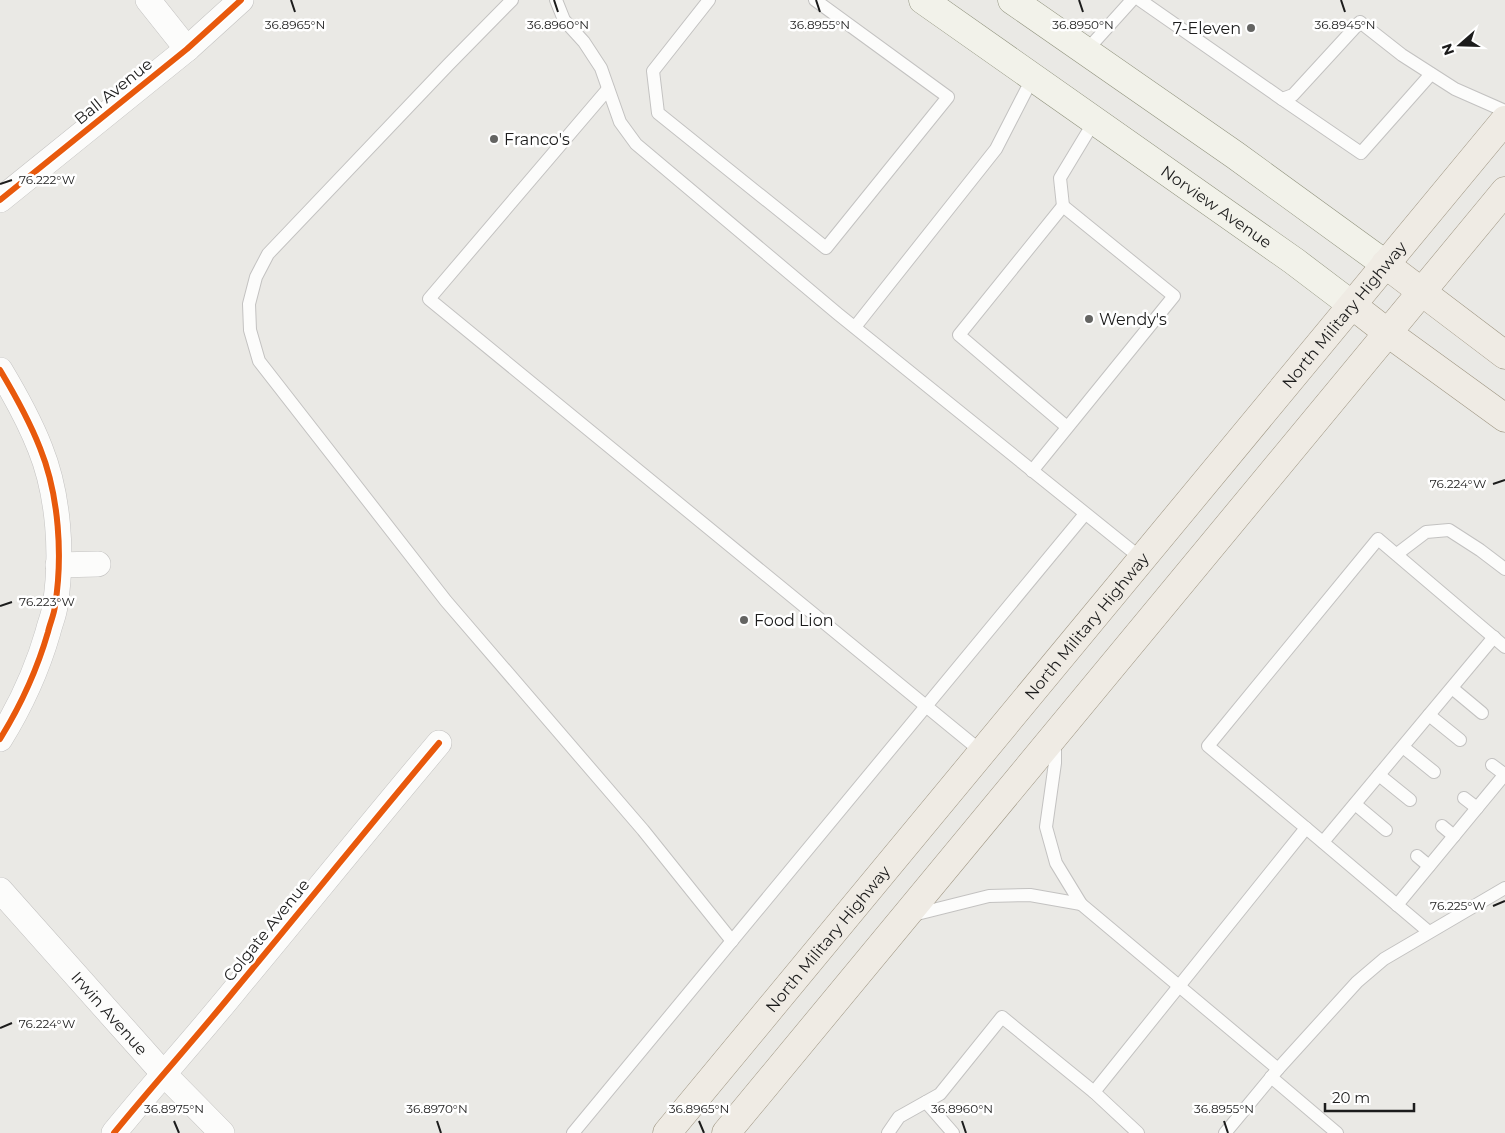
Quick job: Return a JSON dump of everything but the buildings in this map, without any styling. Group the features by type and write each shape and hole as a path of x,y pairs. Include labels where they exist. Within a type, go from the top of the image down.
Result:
{"main road":[{"name":"Norview Avenue","path":"923,0 1294,261 1388,333 1505,418"},
{"path":"1012,0 1258,172 1385,264 1505,355"},
{"name":"North Military Highway","path":"667,1133 1505,120"},
{"path":"726,1133 1505,190"}],"street":[{"path":"148,0 187,49"},
{"name":"Ball Avenue","path":"0,200 187,49 241,0"},
{"path":"0,370 22,406 40,450 51,486 58,532 55,607 39,661 17,712 0,740"},
{"path":"58,565 98,564"},
{"name":"Colgate Avenue","path":"114,1133 163,1073 233,993 439,742"},
{"name":"Irwin Avenue","path":"0,890 163,1073 222,1133"}],"lane":[{"path":"512,0 268,254 256,277 249,304 250,330 259,361 446,601 644,830 732,941"},
{"path":"556,0 564,20 584,42 601,68 620,122 636,144 770,258 1142,559"},
{"path":"709,0 653,71 658,113 826,248 948,97 815,0"},
{"path":"1086,51 1132,0"},
{"path":"1140,0 1361,153 1431,74"},
{"path":"1282,99 1293,95 1360,22 1402,55 1455,89 1505,111"},
{"path":"855,327 996,149 1033,77"},
{"path":"608,88 429,299 982,752"},
{"path":"1067,428 959,336 1063,206 1060,178 1095,120"},
{"path":"1032,471 1174,296 1063,206"},
{"path":"573,1133 1085,514"},
{"path":"1397,554 1426,532 1449,530 1505,569"},
{"path":"1429,932 1208,746 1378,539 1505,647"},
{"path":"1323,842 1494,637"},
{"path":"1452,688 1482,713"},
{"path":"1429,715 1460,740"},
{"path":"1055,736 1055,764 1046,827 1056,863 1081,904 1180,986 1337,1133"},
{"path":"1403,747 1434,772"},
{"path":"1397,905 1505,774 1492,765"},
{"path":"1380,775 1410,800"},
{"path":"1464,798 1477,808"},
{"path":"1355,804 1386,830"},
{"path":"1442,826 1454,836"},
{"path":"1094,1092 1306,828"},
{"path":"1417,856 1429,866"},
{"path":"1225,1133 1275,1073 1357,982 1384,959 1505,888"},
{"path":"906,916 990,896 1030,895 1081,904"},
{"path":"888,1133 899,1117 940,1094 1002,1016 1094,1092 1138,1133"},
{"path":"926,1102 952,1133"}],"cycle path":[{"path":"0,200 187,49 241,0"},
{"path":"0,370 40,448 55,505 59,546 57,587 48,632 28,687 0,739"},
{"path":"114,1133 439,743"}],"place":[{"name":"7-Eleven","path":"1251,28"},
{"name":"Franco's","path":"494,139"},
{"name":"Wendy's","path":"1089,319"},
{"name":"Food Lion","path":"744,620"}]}
